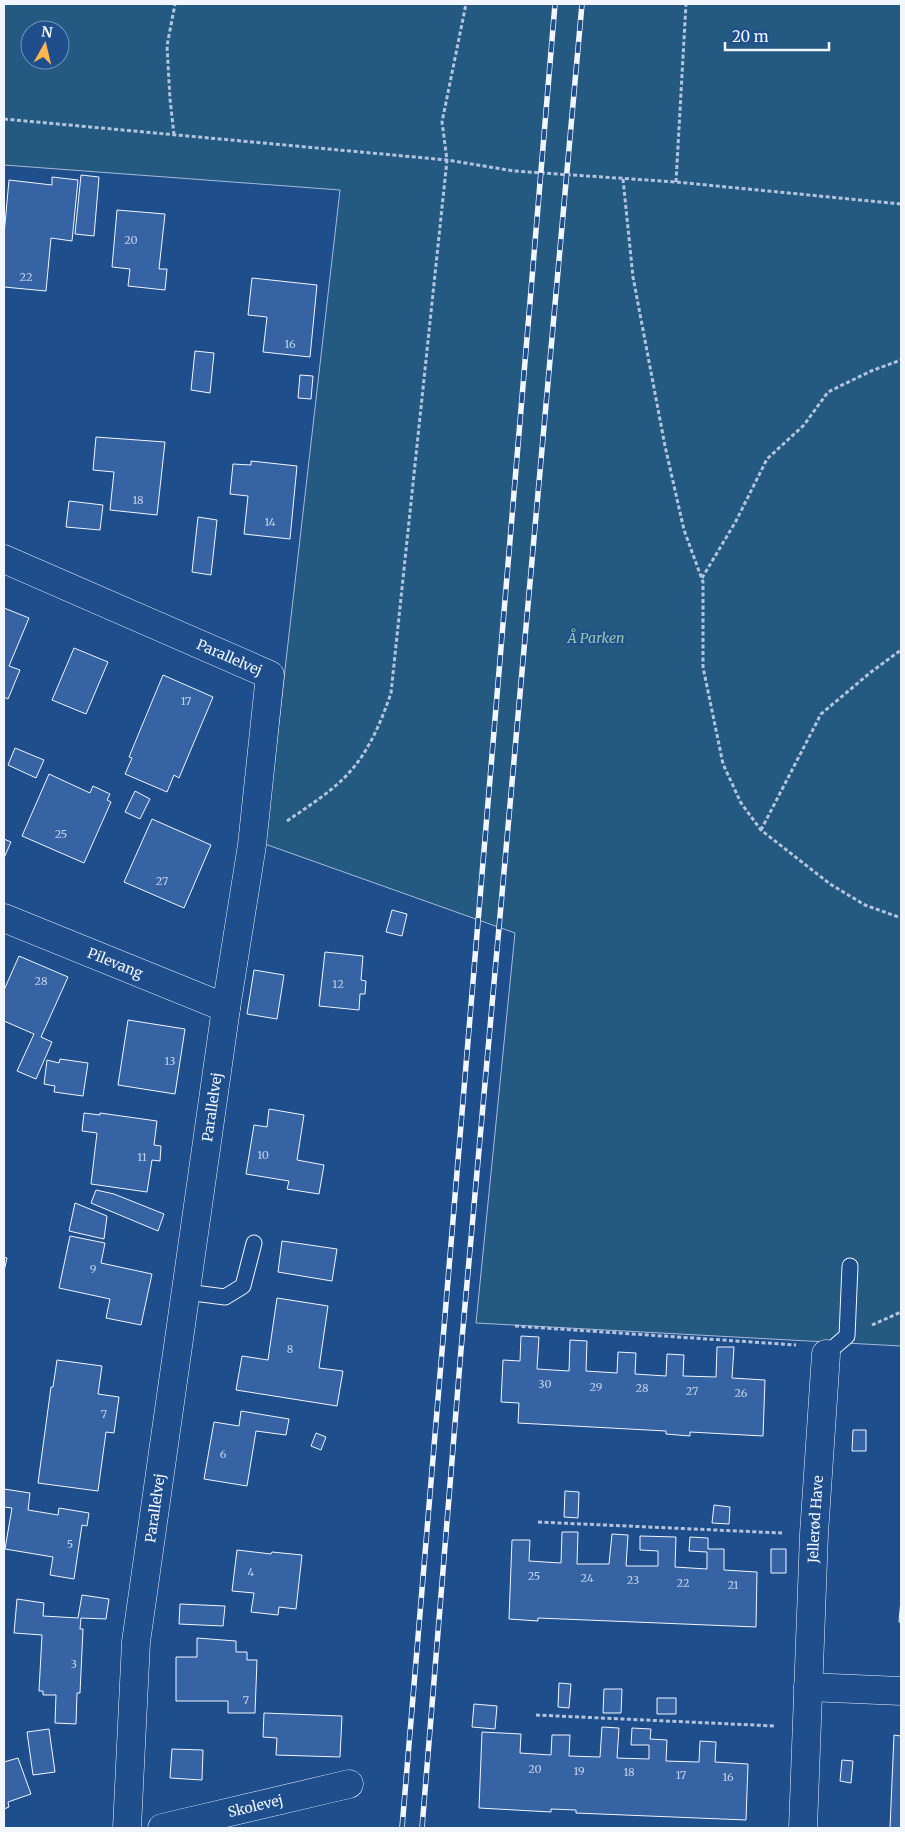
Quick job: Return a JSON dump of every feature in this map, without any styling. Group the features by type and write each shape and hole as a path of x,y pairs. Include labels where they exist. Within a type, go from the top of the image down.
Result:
{"street":[{"name":"Parallelvej","path":"4,559 270,675 252,845 226,1008 136,1642 127,1828"},
{"name":"Pilevang","path":"4,918 226,1008"},
{"name":"Jellerød Have","path":"803,1828 814,1534 826,1354"},
{"path":"808,1687 901,1691"},
{"name":"Skolevej","path":"162,1828 349,1784"}],"lane":[{"path":"186,1292 225,1297 243,1286 254,1243"},
{"path":"826,1354 847,1336 850,1266"}],"path":[{"path":"174,135 167,46 175,4"},
{"path":"252,845 336,786 364,754 379,728 392,693 447,160 442,122 466,4"},
{"path":"676,182 686,4"},
{"path":"4,119 447,160 514,171 676,182 901,204"},
{"path":"623,179 632,277 663,436 684,530 702,578 703,667 723,764 741,803 761,830 830,884 866,905 901,918"},
{"path":"702,578 736,521 767,459 804,425 828,392 871,371 901,360"},
{"path":"761,830 822,714 871,672 901,650"},
{"path":"515,1326 807,1346 826,1354"},
{"path":"538,1522 814,1534"},
{"path":"536,1715 806,1728"}],"green space":[{"name":"Å Parken","path":"4,4 901,4 901,1346 476,1323 515,933 265,844 340,190 4,165"}],"building":[{"path":"81,175 99,177 94,236 75,234"},
{"path":"52,177 78,180 72,241 51,238 46,291 4,287 4,235 9,180 52,185"},
{"path":"117,210 165,214 159,269 167,269 165,290 128,286 130,269 112,267"},
{"path":"252,278 317,285 310,357 263,352 267,317 248,315"},
{"path":"195,351 214,353 210,393 191,390"},
{"path":"300,375 313,376 311,399 298,398"},
{"path":"96,437 165,442 157,515 110,510 114,472 93,470"},
{"path":"251,461 297,466 290,539 244,534 248,496 230,494 233,464 251,465"},
{"path":"69,501 103,505 100,530 66,527"},
{"path":"198,517 217,520 211,575 192,572"},
{"path":"4,608 29,618 9,666 20,670 8,699 4,697"},
{"path":"74,648 108,662 86,714 52,700"},
{"path":"163,675 213,697 179,778 174,775 167,792 125,774 132,758 129,757"},
{"path":"15,748 44,760 36,778 8,765"},
{"path":"49,774 90,793 93,786 110,794 107,800 111,802 84,863 22,836"},
{"path":"135,791 150,799 140,819 125,812"},
{"path":"152,819 211,845 184,908 124,882"},
{"path":"4,839 11,842 4,858"},
{"path":"392,910 407,914 402,936 386,932"},
{"path":"325,952 363,956 361,980 366,981 365,994 360,994 359,1010 319,1006"},
{"path":"19,956 68,977 41,1037 52,1042 36,1079 17,1071 34,1034 4,1021 4,990"},
{"path":"254,970 284,975 277,1019 247,1014"},
{"path":"128,1020 185,1029 175,1094 118,1085"},
{"path":"60,1059 88,1063 83,1096 54,1092 55,1086 44,1084 47,1060 59,1063"},
{"path":"269,1109 304,1115 297,1160 324,1165 319,1194 287,1189 289,1181 246,1174 254,1125 267,1127"},
{"path":"84,1113 100,1115 100,1113 157,1121 154,1145 161,1146 160,1161 152,1160 147,1192 91,1184 97,1133 82,1131"},
{"path":"96,1190 114,1194 164,1214 158,1231 91,1203"},
{"path":"75,1203 107,1216 104,1239 69,1231"},
{"path":"70,1236 105,1243 101,1263 152,1274 141,1325 106,1318 110,1299 59,1288"},
{"path":"282,1241 337,1249 332,1281 278,1272"},
{"path":"4,1257 7,1258 4,1271"},
{"path":"277,1298 328,1306 319,1368 343,1371 337,1406 236,1390 242,1356 268,1360"},
{"path":"521,1336 539,1337 537,1369 569,1371 570,1340 587,1341 586,1371 617,1373 618,1352 636,1353 635,1374 666,1376 667,1354 684,1355 683,1376 716,1377 717,1347 734,1347 732,1378 765,1380 763,1436 690,1432 690,1436 666,1434 666,1431 518,1423 519,1403 501,1402 503,1360 520,1361"},
{"path":"57,1360 102,1366 98,1394 119,1397 114,1433 106,1432 98,1491 38,1483 51,1387 53,1387"},
{"path":"241,1411 289,1419 286,1435 256,1431 247,1486 204,1479 214,1422 239,1426"},
{"path":"853,1430 866,1430 866,1451 852,1451"},
{"path":"316,1433 326,1437 321,1450 311,1446"},
{"path":"4,1489 30,1493 28,1510 58,1515 59,1508 89,1513 87,1526 82,1525 74,1579 50,1575 53,1557 5,1549 12,1508 4,1507"},
{"path":"565,1491 579,1492 578,1518 564,1517"},
{"path":"714,1505 730,1507 729,1524 712,1523"},
{"path":"562,1532 578,1532 577,1564 609,1564 612,1534 628,1535 626,1566 658,1566 658,1551 640,1550 640,1536 676,1537 675,1567 707,1569 707,1552 689,1551 690,1537 708,1538 708,1549 724,1549 724,1570 757,1572 756,1627 538,1618 538,1621 509,1619 512,1540 530,1540 529,1561 561,1563"},
{"path":"771,1549 786,1549 786,1573 771,1573"},
{"path":"237,1550 302,1555 296,1609 279,1607 278,1615 251,1612 254,1593 232,1591"},
{"path":"82,1595 109,1599 106,1619 81,1618 80,1629 83,1629 80,1693 77,1693 76,1724 55,1723 56,1695 43,1695 43,1691 39,1691 42,1635 14,1633 17,1599 44,1603 43,1616 78,1618"},
{"path":"901,1599 901,1622 899,1622"},
{"path":"180,1604 225,1606 223,1626 179,1624"},
{"path":"197,1638 236,1641 236,1652 247,1652 247,1660 257,1660 255,1713 228,1713 228,1701 176,1701 176,1657 197,1657"},
{"path":"559,1683 571,1684 569,1708 558,1707"},
{"path":"604,1689 622,1689 621,1713 603,1713"},
{"path":"657,1698 676,1698 676,1714 657,1714"},
{"path":"474,1704 497,1706 495,1729 472,1727"},
{"path":"264,1713 342,1716 340,1757 276,1755 277,1738 263,1737"},
{"path":"602,1727 619,1728 617,1758 649,1759 649,1745 631,1745 632,1728 651,1729 650,1739 667,1740 666,1761 699,1762 700,1741 716,1742 715,1762 748,1764 746,1820 576,1813 576,1810 551,1809 551,1812 479,1808 482,1732 521,1734 520,1753 551,1755 552,1735 570,1735 569,1756 600,1757"},
{"path":"49,1729 55,1772 33,1775 27,1732"},
{"path":"894,1735 901,1736 901,1828 890,1828"},
{"path":"172,1749 203,1750 202,1780 170,1778"},
{"path":"18,1758 31,1794 8,1802 9,1807 4,1809 4,1762"},
{"path":"842,1760 853,1761 851,1783 840,1781"}],"railway":[{"path":"402,1828 555,4"},
{"path":"422,1828 461,1350 582,4"}]}
